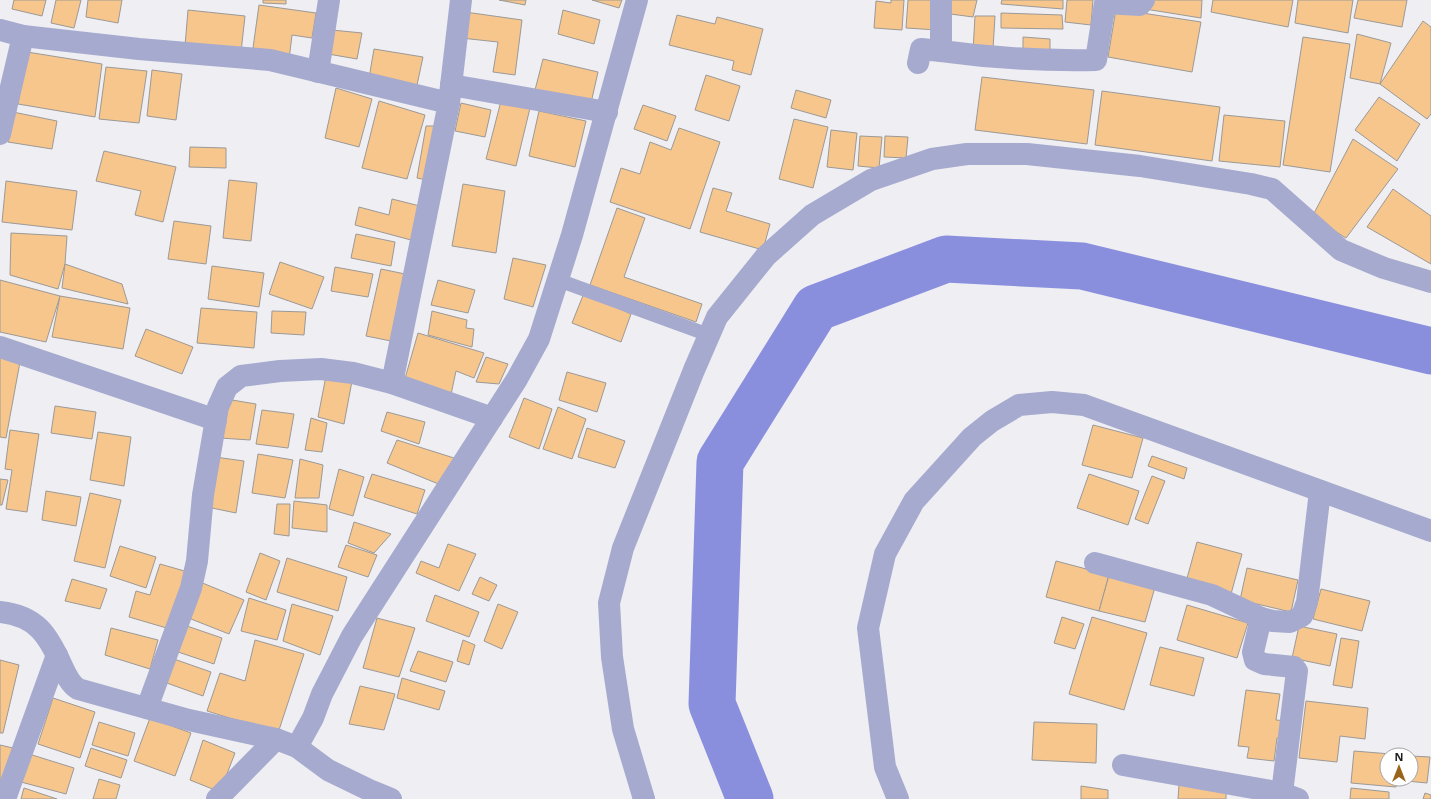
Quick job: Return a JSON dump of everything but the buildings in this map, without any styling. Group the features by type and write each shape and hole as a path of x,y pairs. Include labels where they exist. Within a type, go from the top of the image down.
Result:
{"street":[{"path":"318,72 329,0"},
{"path":"392,383 450,94 461,0"},
{"path":"298,747 313,718 322,694 352,636 492,418 539,339 572,235 637,0"},
{"path":"941,0 941,52"},
{"path":"918,63 921,49 998,58 1096,60 1105,3 1140,5 1144,0"},
{"path":"0,30 23,36 139,49 270,60 318,72 450,94 607,112"},
{"path":"0,134 23,36"},
{"path":"644,799 622,729 612,657 609,604 623,548 717,317 766,256 812,215 871,180 932,159 967,154 1027,154 1140,166 1262,186 1278,193 1341,250 1384,268 1431,282"},
{"path":"0,347 216,420"},
{"path":"147,708 191,588 197,561 203,494 218,407 227,387 241,376 280,371 321,369 353,373 392,383 492,418"},
{"path":"898,799 885,767 868,628 885,554 914,501 972,437 992,421 1019,405 1052,402 1084,405 1431,531"},
{"path":"1095,563 1212,595 1262,618 1290,622 1302,616 1307,602 1320,491"},
{"path":"0,612 9,613 34,623 41,629 57,655 68,678 78,689 189,720 276,739 298,747 356,792 391,799"},
{"path":"1123,765 1290,796 1297,671 1294,667 1264,664 1256,660 1253,652 1262,618"},
{"path":"5,799 57,655"},
{"path":"217,799 276,739"}],"lane":[{"path":"558,280 709,334"}],"waterway":[{"path":"750,799 712,704 720,462 816,308 946,259 1082,266 1431,351"}]}
